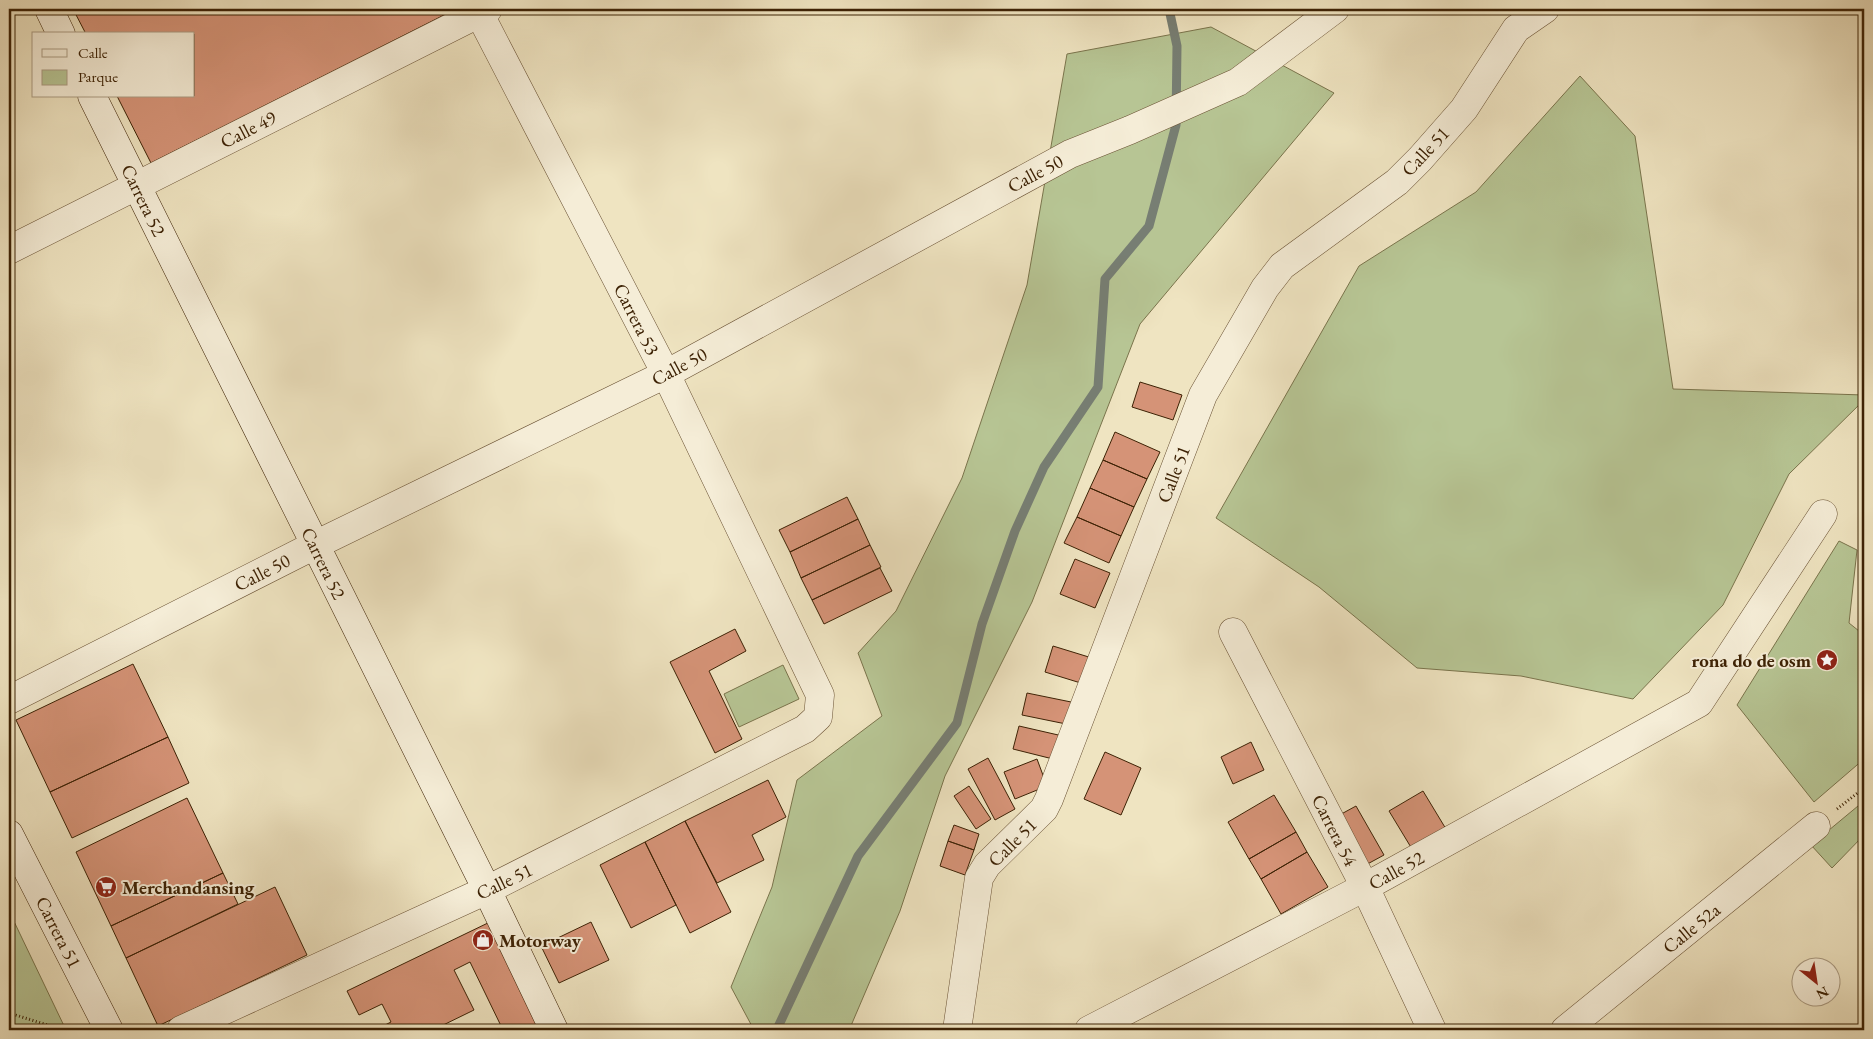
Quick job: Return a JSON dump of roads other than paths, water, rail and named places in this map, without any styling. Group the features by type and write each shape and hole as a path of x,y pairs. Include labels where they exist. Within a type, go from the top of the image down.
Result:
{"street":[{"path":"49,9 60,32"},
{"name":"Calle 50","path":"9,700 315,545 666,374 1070,154 1130,130 1238,82 1336,9"},
{"name":"Calle 51","path":"957,1030 979,878 988,865 1044,810 1203,395 1265,288 1282,266 1397,182 1464,109 1516,29 1545,9"},
{"name":"Carrera 53","path":"481,10 666,374 820,694 818,716"},
{"name":"Calle 49","path":"9,250 481,10"},
{"name":"Carrera 52","path":"93,98 554,1030"},
{"name":"Calle 52","path":"1089,1030 1365,887 1699,703 1823,514"},
{"name":"Carrera 54","path":"1233,632 1365,887 1432,1030"},
{"name":"Calle 51","path":"181,1030 486,890 805,729 818,716"},
{"name":"Calle 52a","path":"1565,1030 1816,826"},
{"name":"Carrera 51","path":"9,834 109,1030"}],"waterway":[{"path":"778,1027 858,856 957,723 982,624 1015,531 1044,467 1098,387 1105,279 1149,226 1176,125 1177,46 1169,9"}],"place":[{"name":"rona do de osm","path":"1827,660"},
{"name":"Merchandansing","path":"106,887"},
{"name":"Motorway","path":"483,940"}]}
